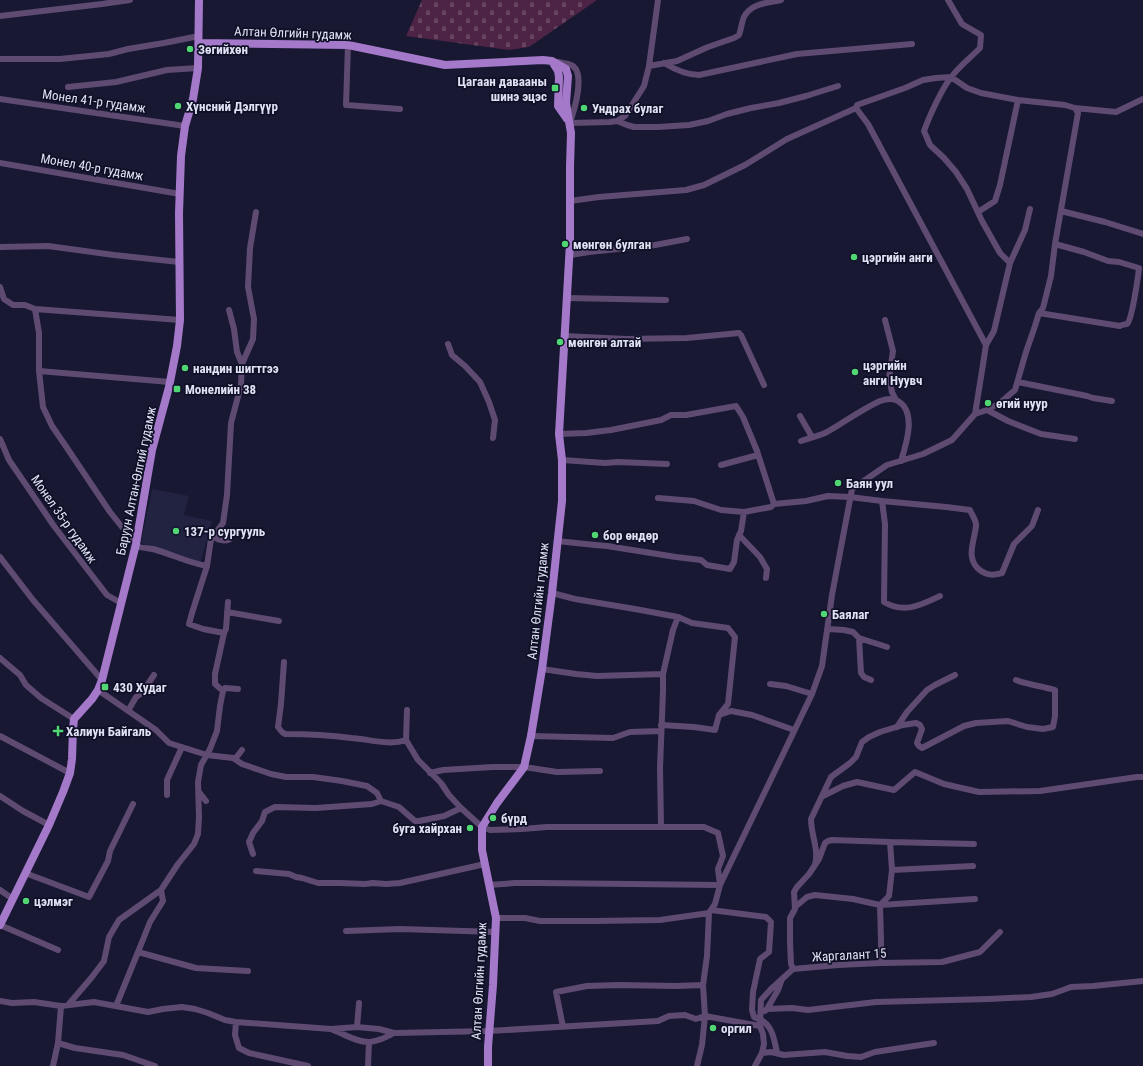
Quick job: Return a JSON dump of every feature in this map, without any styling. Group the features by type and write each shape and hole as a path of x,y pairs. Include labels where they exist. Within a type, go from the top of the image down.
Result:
{"main road":[{"name":"Баруун Алтан-Өлгий гудамж","path":"74,720 92,699 102,680 135,545 152,450 170,382 177,346 180,320 179,262 181,156 185,126 193,99 198,68 199,0"},
{"name":"Алтан Өлгийн гудамж","path":"199,39 348,45 445,65 543,60 552,61"},
{"path":"552,61 558,71 559,77 558,106 570,123"},
{"name":"Алтан Өлгийн гудамж","path":"488,1066 496,918 482,850 482,827 497,803 524,767 531,736 542,669 552,593 562,501 562,460 559,434 570,255 570,123"},
{"path":"0,925 49,825 70,773 74,720"}],"street":[{"path":"0,16 130,0"},
{"path":"617,121 625,116 644,86 649,66 658,0"},
{"path":"649,66 677,61 708,47 734,38 739,35 744,17 752,8 758,5 781,0"},
{"path":"948,0 962,24 981,35 980,48 951,77 940,96 924,131 930,145 956,172 967,189 1000,253 1010,263"},
{"path":"0,59 60,59 109,54 164,43 199,39"},
{"path":"664,63 676,70 699,75 798,54 912,44"},
{"path":"348,45 346,105 400,108"},
{"path":"552,61 571,65 576,69 577,96 570,123 617,121 634,127 658,127 689,124 708,121 727,114 751,108 786,102 838,86"},
{"path":"68,86 116,82 167,70 198,68"},
{"path":"570,201 599,197 686,190 704,185 745,165 787,140 856,108 857,105 923,80 951,77 967,88 981,93 1018,100 1116,112 1143,99"},
{"name":"Монел 41-р гудамж","path":"0,99 185,126"},
{"path":"978,212 995,201 1000,185 1018,100"},
{"path":"856,108 868,124 986,345"},
{"path":"697,1066 702,1045 705,1016 703,985 707,956 710,912 715,904 720,885 812,694 822,666 832,594 852,489 887,465 923,454 952,440 975,414 987,410 1001,402 1015,390 1026,352 1039,314 1043,308 1051,276 1055,244 1078,113 1075,108"},
{"name":"Монел 40-р гудамж","path":"0,163 180,194"},
{"path":"975,414 986,345 994,331 1010,263 1025,230 1030,209"},
{"path":"1061,211 1105,222 1143,234"},
{"path":"224,633 203,629 190,624 207,566 211,539 223,523 228,494 231,423 241,385 242,364 254,339 254,319 248,287 250,248 256,212"},
{"path":"570,255 655,245 687,239"},
{"path":"1039,314 1120,326 1126,324 1129,320 1134,300 1139,268 1119,262 1108,261 1055,244"},
{"path":"0,247 48,246 179,262"},
{"path":"0,287 4,298 13,305 25,305 35,309 180,320"},
{"path":"567,298 666,300"},
{"path":"35,309 39,333 38,371 43,407 52,426 66,444 72,457 110,512 130,535 135,545 152,549 199,565 207,566"},
{"path":"229,310 234,329 237,352 242,364"},
{"path":"885,320 893,350 890,378 892,392 896,400"},
{"path":"564,336 626,339 687,338 739,333 764,385"},
{"path":"448,344 452,355 480,382 495,420 493,438"},
{"path":"38,371 170,382"},
{"path":"1018,382 1112,401"},
{"path":"801,441 826,432 882,400 894,399 900,402 907,410 909,422 908,434 901,461"},
{"path":"559,434 611,430 661,420 671,415 686,415 736,406 743,418 758,455 774,504"},
{"path":"987,410 1008,421 1041,434 1075,439"},
{"path":"800,416 812,437"},
{"name":"Монел 35-р гудамж","path":"0,438 10,460 54,526 107,595 121,603"},
{"path":"721,465 758,455"},
{"path":"562,460 605,463 618,462 667,464"},
{"path":"658,498 694,501 720,510 744,512 771,507 774,504 806,501 828,496 970,510 976,524 971,554 973,562 978,569 986,574 993,575 1002,573 1014,544 1032,526 1038,510"},
{"path":"882,501 886,524 884,602 894,606 920,606 940,596"},
{"path":"557,541 607,546 701,560 706,565 730,569 734,562 737,540 744,512"},
{"path":"739,535 760,557 767,569 766,578"},
{"path":"213,536 218,540 227,541 230,539"},
{"path":"0,557 33,600 102,680"},
{"path":"531,736 613,738 630,732 661,728 694,727 715,730 719,715 728,704 735,637 728,628 692,624 678,618 581,600 552,593"},
{"path":"223,691 215,684 215,674 226,629 228,602"},
{"path":"228,612 279,621"},
{"path":"661,826 660,768 663,674 673,630 678,618"},
{"path":"828,629 848,630 853,632 859,638 887,647"},
{"path":"859,638 861,673 864,677 871,680"},
{"path":"0,658 20,675 26,685 36,694 74,720"},
{"path":"284,662 278,727 285,734 322,735 388,742 401,742 406,740"},
{"path":"542,669 597,676 663,674"},
{"path":"128,711 136,697 142,693 154,675"},
{"path":"897,727 907,712 927,690 935,684 955,675"},
{"path":"815,865 817,858 811,827 812,819 831,777 856,757 862,742 875,735 897,727 916,723 920,725 922,729 917,743 922,748 964,726 976,723 1008,721 1038,729 1052,727 1055,716 1055,690 1016,680"},
{"path":"770,684 786,686 812,694"},
{"path":"53,1066 64,1006 92,978 104,961 109,937 119,920 161,890 178,864 194,844 198,834 198,782 201,765 217,731 223,691 225,688 238,690"},
{"path":"98,690 156,730 169,744 207,755 235,759 242,764 271,774 286,777 313,777 342,780 367,786 377,793 381,801"},
{"path":"407,710 406,740 418,760 441,783 461,808 482,827 490,830 547,827 704,826 718,833 722,856 718,869 720,885"},
{"path":"719,715 730,711 752,715 794,730"},
{"path":"0,736 70,773"},
{"path":"167,795 167,780 182,747"},
{"path":"235,759 242,750"},
{"path":"430,773 443,770 524,767 557,772 600,771"},
{"path":"823,796 843,786 857,782 894,790 915,772 944,784 979,792 1040,791 1143,777"},
{"path":"199,792 206,801"},
{"path":"0,796 49,825"},
{"path":"253,854 249,842 253,833 262,821 265,812 275,807 316,808 372,804 381,801 399,807 414,821 444,816 461,808"},
{"path":"25,873 89,897 108,861 110,851 133,804"},
{"path":"755,1066 762,1053 764,1044 760,1026 761,1000 793,969 791,964 790,918 795,909 794,892 819,859 825,843 828,841 865,840 974,844"},
{"path":"881,963 880,905 889,896 892,870 890,842"},
{"path":"256,871 289,874 318,883 386,884 485,864"},
{"path":"892,870 973,866"},
{"path":"489,885 539,883 720,885"},
{"path":"0,890 12,899"},
{"path":"116,1006 150,922 163,901 161,890"},
{"path":"795,907 807,897 815,895 853,899 880,905 975,899"},
{"path":"496,918 525,918 540,921 594,922 660,920 710,912 766,917 771,922 769,952 760,959 753,992 752,1010 754,1017 760,1016 767,1009 778,990 782,979"},
{"path":"0,925 58,950"},
{"path":"346,931 400,929 496,932"},
{"name":"Жаргалант 15","path":"793,969 838,965 942,962 980,952 1000,932"},
{"path":"138,952 196,968 248,971"},
{"path":"767,1009 792,1008 808,1010 876,1002 1031,997 1052,994 1071,987 1143,981"},
{"path":"563,1027 556,992 587,986 703,985"},
{"path":"0,1001 12,1003 34,1002 64,1006 94,1002 148,1012 163,1008 182,1007 195,1009 225,1020 236,1022 331,1029 357,1027 379,1029 394,1033 489,1031 563,1027 658,1021 669,1016 685,1015 696,1019 705,1016 760,1026"},
{"path":"357,1027 359,1003"},
{"path":"760,1016 774,1036 777,1053"},
{"path":"236,1022 235,1035 239,1048 249,1053 308,1066"},
{"path":"331,1029 360,1041 369,1042 394,1033"},
{"path":"368,1066 369,1042"},
{"path":"58,1043 75,1048 122,1055 155,1066"},
{"path":"762,1053 771,1052 784,1055 826,1052 861,1057 875,1052 934,1043"}],"shaded area":[{"name":"137-р сургууль","path":"152,489 189,496 184,515 212,521 201,561 197,562 143,544 141,542"}],"green space":[{"path":"422,0 597,0 529,47 509,50 406,36"}],"place":[{"name":"Зөгийхөн","path":"190,49"},
{"name":"Цагаан давааны шинэ эцэс","path":"555,88"},
{"name":"Хүнсний Дэлгүүр","path":"178,106"},
{"name":"Ундрах булаг","path":"584,108"},
{"name":"мөнгөн булган","path":"565,244"},
{"name":"цэргийн анги","path":"854,257"},
{"name":"мөнгөн алтай","path":"560,342"},
{"name":"нандин шигтгээ","path":"185,368"},
{"name":"цэргийн анги Нуувч","path":"855,372"},
{"name":"Монелийн 38","path":"177,389"},
{"name":"өгий нуур","path":"988,403"},
{"name":"Баян уул","path":"838,483"},
{"name":"137-р сургууль","path":"176,531"},
{"name":"бор өндөр","path":"595,535"},
{"name":"Баялаг","path":"824,614"},
{"name":"430 Худаг","path":"105,687"},
{"name":"Халиун Байгаль","path":"58,731"},
{"name":"бүрд","path":"493,818"},
{"name":"буга хайрхан","path":"470,828"},
{"name":"цэлмэг","path":"26,901"},
{"name":"оргил","path":"713,1028"}]}
